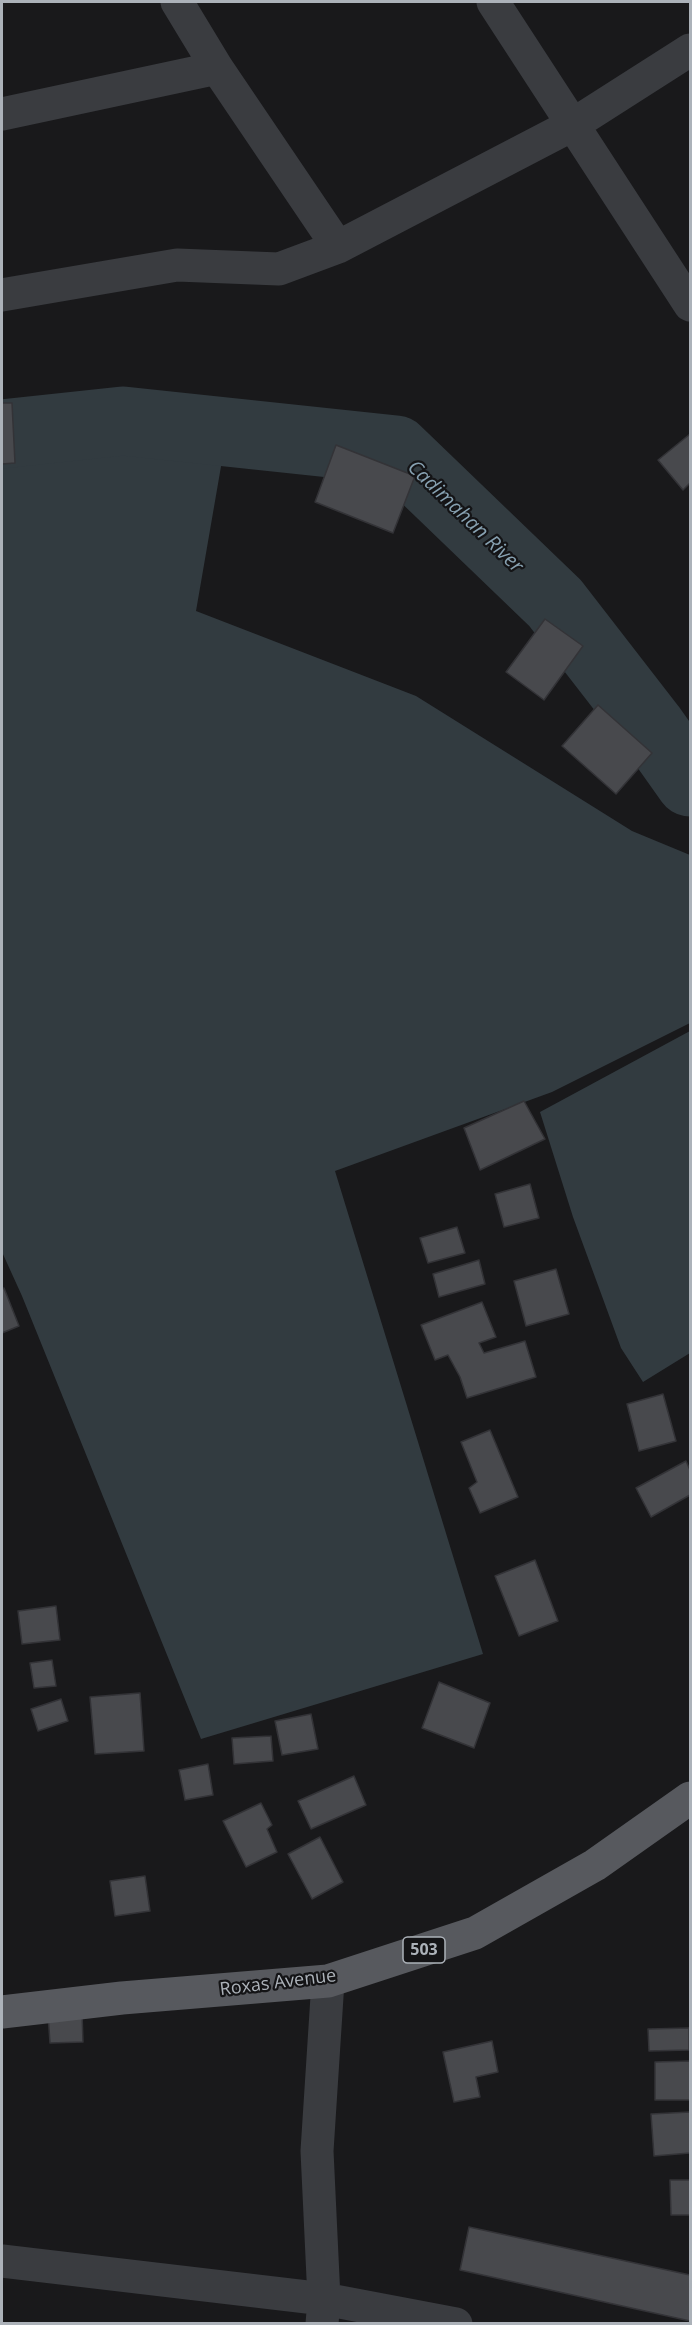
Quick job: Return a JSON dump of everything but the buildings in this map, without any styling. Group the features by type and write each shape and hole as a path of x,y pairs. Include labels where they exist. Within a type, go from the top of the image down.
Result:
{"main road":[{"name":"Roxas Avenue","path":"2,2012 122,1998 327,1981 475,1933 595,1865 690,1798"}],"street":[{"path":"177,2 217,68 338,247"},
{"path":"493,2 690,303"},
{"path":"2,295 177,265 279,269 338,247 574,124 690,50"},
{"path":"2,114 217,68"},
{"path":"323,2311 317,2151 327,1981"},
{"path":"2,2261 323,2311 456,2324"}],"shaded area":[{"path":"138,422 228,426 196,611 416,696 632,831 690,855 690,1023 552,1092 335,1171 483,1654 201,1739 22,1296 2,1252 2,431"},
{"path":"690,1031 690,1353 643,1382 621,1348 573,1217 540,1112"}],"waterway":[{"name":"Cadimahan River","path":"2,434 123,421 396,450 555,603 651,727 690,782"}]}
